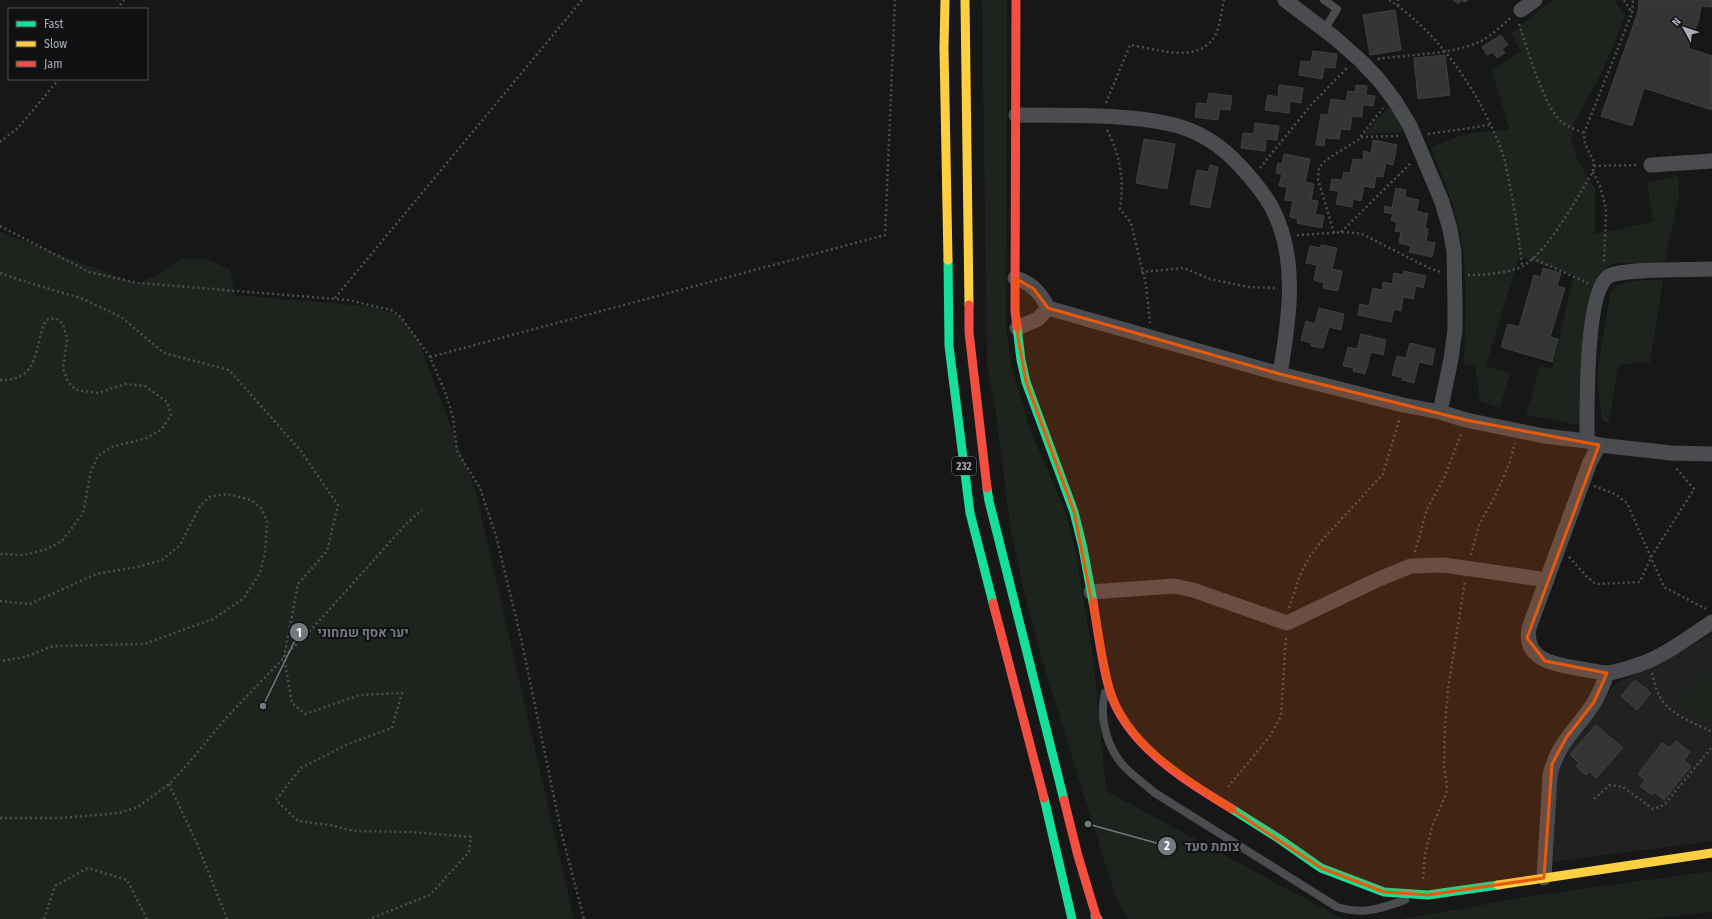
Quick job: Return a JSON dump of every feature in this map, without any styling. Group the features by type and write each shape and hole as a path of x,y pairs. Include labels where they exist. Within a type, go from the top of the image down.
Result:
{"main road":[{"name":"232","path":"945,0 944,48 949,346 970,513 1052,832 1072,919"},
{"name":"232","path":"965,0 969,332 990,501 1078,856 1097,918"},
{"path":"1016,0 1015,311 1021,360 1026,382 1074,512 1083,548 1108,684 1117,709 1127,726 1143,745 1157,758 1217,800 1278,838 1321,868 1384,892 1422,894 1467,890 1712,853"}],"street":[{"path":"1285,0 1359,59 1392,97 1410,126 1442,202 1450,229 1454,252 1455,330 1440,412"},
{"path":"1518,12 1535,0"},
{"path":"1016,115 1101,117 1144,120 1170,124 1189,130 1216,144 1251,178 1272,208 1283,235 1290,288 1288,324 1280,374"},
{"path":"1651,165 1712,162"},
{"path":"1712,269 1628,272 1611,276 1602,284 1590,343 1593,443 1590,462 1529,628 1527,638 1537,654 1545,661 1559,665 1608,673 1621,670 1659,656 1712,622"},
{"path":"1015,278 1022,280 1034,288 1043,297 1048,308 1280,374 1403,405 1440,412 1466,420 1544,436 1671,453 1712,454"},
{"path":"1017,328 1038,319 1048,308"},
{"path":"1091,592 1174,586 1193,590 1287,624 1379,579 1411,566 1444,565 1547,580"},
{"path":"1544,878 1550,775 1552,764 1566,738 1594,702 1608,673"}],"lane":[{"path":"1324,0 1337,9 1324,30"},
{"path":"1108,684 1104,699 1103,711 1106,732 1112,748 1121,763 1155,793 1337,906 1348,910 1363,912 1375,910 1422,894"}],"path":[{"path":"118,8 124,0"},
{"path":"334,299 582,0"},
{"path":"430,357 886,235 895,0"},
{"path":"1152,337 1146,286 1141,272 1131,223 1120,209 1123,185 1116,148 1101,117 1130,45 1175,53 1192,52 1204,48 1213,39 1216,32 1224,0"},
{"path":"1388,0 1405,10 1433,38 1468,82 1490,125 1504,155 1517,216 1522,266"},
{"path":"1398,0 1398,6"},
{"path":"1624,0 1632,13"},
{"path":"1283,235 1341,232 1362,234 1429,268 1455,274 1481,275 1522,266 1532,258 1561,224 1593,172 1594,162 1585,144 1584,133 1632,13 1633,0"},
{"path":"1251,178 1311,105 1359,59 1443,51 1472,45 1480,42 1518,12 1546,100 1562,123 1584,133"},
{"path":"0,142 18,128 58,80"},
{"path":"1334,233 1317,174 1326,160 1360,138 1392,97"},
{"path":"1360,138 1414,136 1490,125"},
{"path":"1341,232 1421,152"},
{"path":"1594,166 1651,165"},
{"path":"1532,258 1602,284 1606,209 1600,186 1593,172"},
{"path":"0,226 89,272 138,283 348,300 391,310 401,317 430,357 446,394 453,417 456,451 480,488 496,536 521,638 561,831 584,919"},
{"path":"1141,272 1184,268 1210,279 1248,287 1290,288"},
{"path":"0,273 83,299 120,317 164,353 229,370 300,450 338,505 327,551 298,584 284,657 292,703 305,714 360,695 402,692 392,728 348,744 301,768 276,800 298,822 330,825 354,831 411,832 470,837 469,852 430,895 369,919"},
{"path":"0,380 8,380 27,373 35,359 40,332 46,320 56,318 63,324 67,339 63,369 68,382 76,390 98,393 125,384 145,386 167,402 171,415 162,429 147,438 110,448 98,456 90,471 83,513 62,540 47,549 24,555 0,554"},
{"path":"1411,566 1427,509 1444,478 1466,420"},
{"path":"1422,894 1425,854 1432,827 1446,794 1444,754 1448,689 1467,568 1479,525 1495,496 1510,462 1518,431"},
{"path":"1559,546 1587,578 1596,584 1640,582 1651,557 1694,489 1670,462 1671,453"},
{"path":"1583,482 1615,494 1627,503 1664,587 1712,612"},
{"path":"0,602 30,604 96,574 137,567 162,560 180,545 200,506 209,497 227,494 251,500 261,508 267,521 265,554 260,573 243,599 213,619 144,644 54,646 25,657 0,660"},
{"path":"0,818 60,818 119,813 138,807 169,784 187,765 226,718 327,613 406,523 422,510"},
{"path":"1648,661 1660,697 1669,708 1712,732"},
{"path":"1594,799 1610,786 1623,787 1653,809 1664,805 1712,747"},
{"path":"169,784 198,846 227,919"},
{"path":"44,919 55,886 88,868 127,880 147,919"}],"highlighted area":[{"path":"1015,278 1034,289 1048,308 1280,374 1466,420 1599,445 1527,638 1545,661 1607,673 1594,702 1566,738 1552,764 1544,878 1428,895 1384,892 1321,868 1217,800 1143,745 1117,709 1109,689 1074,512 1026,382 1018,338"}],"shaded area":[{"path":"982,0 1007,0 1006,328 1012,368 1030,429 1065,511 1075,548 1093,655 1106,791 1343,919 1129,919 1115,895 1043,663 1024,592 1011,531 995,407 987,364"},
{"path":"1552,0 1614,0 1625,16 1603,70 1574,123 1571,141 1578,161 1595,189 1595,234 1653,222 1647,183 1678,176 1679,196 1664,264 1614,263 1598,274 1584,332 1579,411 1582,419 1579,425 1526,415 1540,366 1552,369 1574,275 1519,257 1486,366 1510,373 1500,408 1480,401 1475,365 1464,365 1466,291 1460,235 1445,182 1431,148 1470,133 1510,130 1492,71 1520,51 1512,33"},
{"path":"1389,106 1399,120 1404,132 1366,134"},
{"path":"0,232 137,284 158,274 180,259 207,259 230,269 235,295 376,307 401,317 417,337 476,493 574,919 0,919"},
{"path":"1663,280 1650,362 1618,365 1609,423 1602,420 1598,389 1598,367 1611,291 1628,282"},
{"path":"1712,634 1712,841 1553,862 1557,776 1567,747 1617,682 1662,663"},
{"path":"1712,661 1712,725 1677,706"},
{"path":"1712,871 1712,912 1645,919 1402,919 1532,896"}],"building":[{"path":"1453,0 1461,0 1458,4"},
{"path":"1639,0 1712,0 1712,7 1701,6 1699,19 1688,48 1712,56 1712,110 1644,88 1632,126 1601,116 1638,12"},
{"path":"1395,10 1401,50 1370,55 1363,15"},
{"path":"1501,35 1508,45 1502,49 1505,53 1497,58 1493,52 1487,55 1482,47"},
{"path":"1313,51 1337,54 1335,68 1324,67 1322,79 1299,75 1301,61 1311,62"},
{"path":"1445,55 1450,95 1418,99 1414,58"},
{"path":"1279,85 1303,88 1301,103 1290,101 1289,113 1265,110 1268,95 1278,97"},
{"path":"1356,85 1367,86 1366,95 1375,96 1373,106 1363,105 1362,117 1352,116 1350,130 1341,129 1339,139 1325,138 1324,146 1316,145 1321,114 1328,115 1331,99 1346,101 1348,91 1355,92"},
{"path":"1209,93 1232,96 1230,110 1220,109 1218,120 1195,117 1197,103 1207,104"},
{"path":"1255,123 1279,126 1277,140 1266,139 1265,151 1241,148 1243,133 1254,134"},
{"path":"1144,139 1175,144 1167,189 1136,183"},
{"path":"1373,140 1397,145 1393,165 1386,163 1383,177 1376,176 1374,188 1364,186 1361,201 1353,199 1352,207 1336,204 1339,191 1330,190 1332,179 1342,180 1344,172 1350,173 1353,159 1363,160 1364,151 1371,153"},
{"path":"1284,154 1310,159 1305,182 1314,184 1311,200 1318,201 1315,214 1324,216 1322,228 1297,223 1298,219 1290,217 1293,201 1285,200 1287,187 1279,186 1282,174 1276,173 1278,163 1282,164"},
{"path":"1210,165 1218,167 1210,208 1190,204 1197,170 1208,172"},
{"path":"1396,188 1406,190 1405,197 1419,200 1416,211 1428,214 1425,228 1428,229 1426,241 1435,243 1432,257 1409,252 1411,246 1399,243 1401,232 1395,231 1397,222 1391,220 1393,214 1384,212 1385,206 1392,208"},
{"path":"1321,245 1337,248 1332,269 1342,271 1338,291 1323,288 1324,283 1314,280 1317,265 1306,263 1310,246 1321,248"},
{"path":"1543,268 1561,273 1557,286 1565,288 1550,337 1558,339 1552,362 1501,347 1508,324 1519,327 1534,275 1541,277"},
{"path":"1404,271 1426,276 1423,288 1416,286 1413,299 1403,297 1401,311 1394,309 1391,322 1358,315 1360,304 1369,306 1373,288 1382,290 1383,282 1392,284 1394,273 1403,275"},
{"path":"1319,308 1344,314 1341,330 1329,327 1323,348 1311,346 1312,343 1301,340 1306,321 1315,324"},
{"path":"1361,334 1386,340 1383,355 1371,352 1365,374 1353,371 1354,368 1343,366 1348,347 1357,349"},
{"path":"1410,343 1435,349 1432,365 1419,362 1414,383 1402,380 1403,378 1392,375 1397,356 1406,358"},
{"path":"1635,680 1651,693 1637,710 1621,696"},
{"path":"1596,725 1623,748 1596,778 1589,771 1586,775 1576,766 1579,763 1570,754"},
{"path":"1676,741 1690,752 1684,760 1691,766 1664,800 1654,792 1652,795 1640,786 1645,780 1638,774 1662,743 1670,748"}],"traffic: fast":[{"path":"948,260 949,346 970,513 993,603"},
{"path":"1017,327 1021,360 1026,382 1074,512 1083,548 1093,602"},
{"path":"987,488 1064,800"},
{"path":"1044,798 1072,919"},
{"path":"1232,809 1278,838 1321,868 1384,892 1428,895 1498,885"},
{"path":"1095,916 1098,919"}],"traffic: slow":[{"path":"945,0 944,48 948,260"},
{"path":"965,0 969,305"},
{"path":"1498,885 1712,853"}],"traffic: jam":[{"path":"1016,0 1015,311 1017,327"},
{"path":"969,305 969,332 987,488"},
{"path":"1093,602 1109,688 1117,708 1128,727 1142,744 1159,759 1195,786 1232,809"},
{"path":"993,603 1044,798"},
{"path":"1064,800 1078,856 1097,919"}],"place":[{"name":"יער אסף שמחוני","path":"263,706"},
{"name":"צומת סעד","path":"1088,824"}]}
